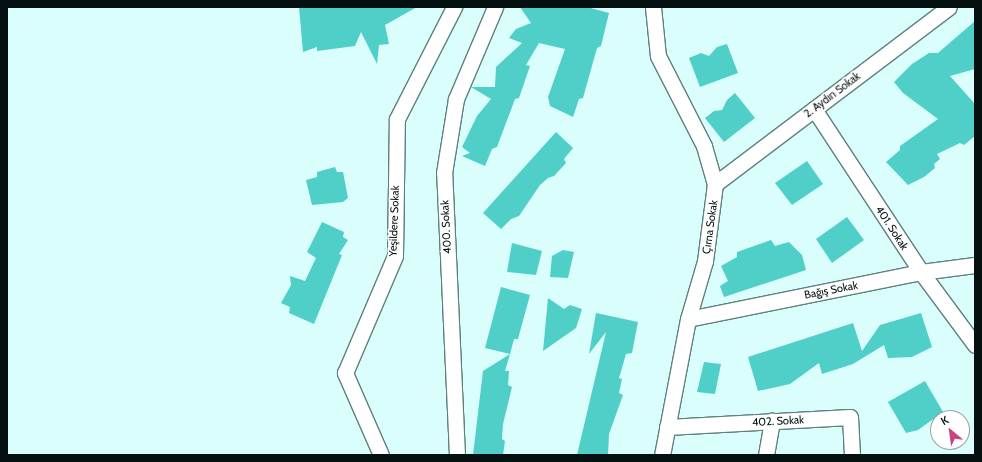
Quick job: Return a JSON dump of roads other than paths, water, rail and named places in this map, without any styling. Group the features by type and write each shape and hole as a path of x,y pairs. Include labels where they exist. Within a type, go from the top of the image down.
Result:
{"street":[{"name":"Yeşildere Sokak","path":"381,455 345,373 395,256 397,119 454,7"},
{"name":"400. Sokak","path":"457,455 444,173 456,98 495,7"},
{"name":"Çırna Sokak","path":"653,7 658,56 704,146 715,184 705,261 688,319 662,455"},
{"name":"2. Aydın Sokak","path":"715,184 949,7"},
{"name":"401. Sokak","path":"814,109 921,272 975,345"},
{"name":"Bağış Sokak","path":"688,319 921,272 975,265"},
{"name":"402. Sokak","path":"668,427 850,417 852,455"},
{"path":"766,455 772,421"}]}
